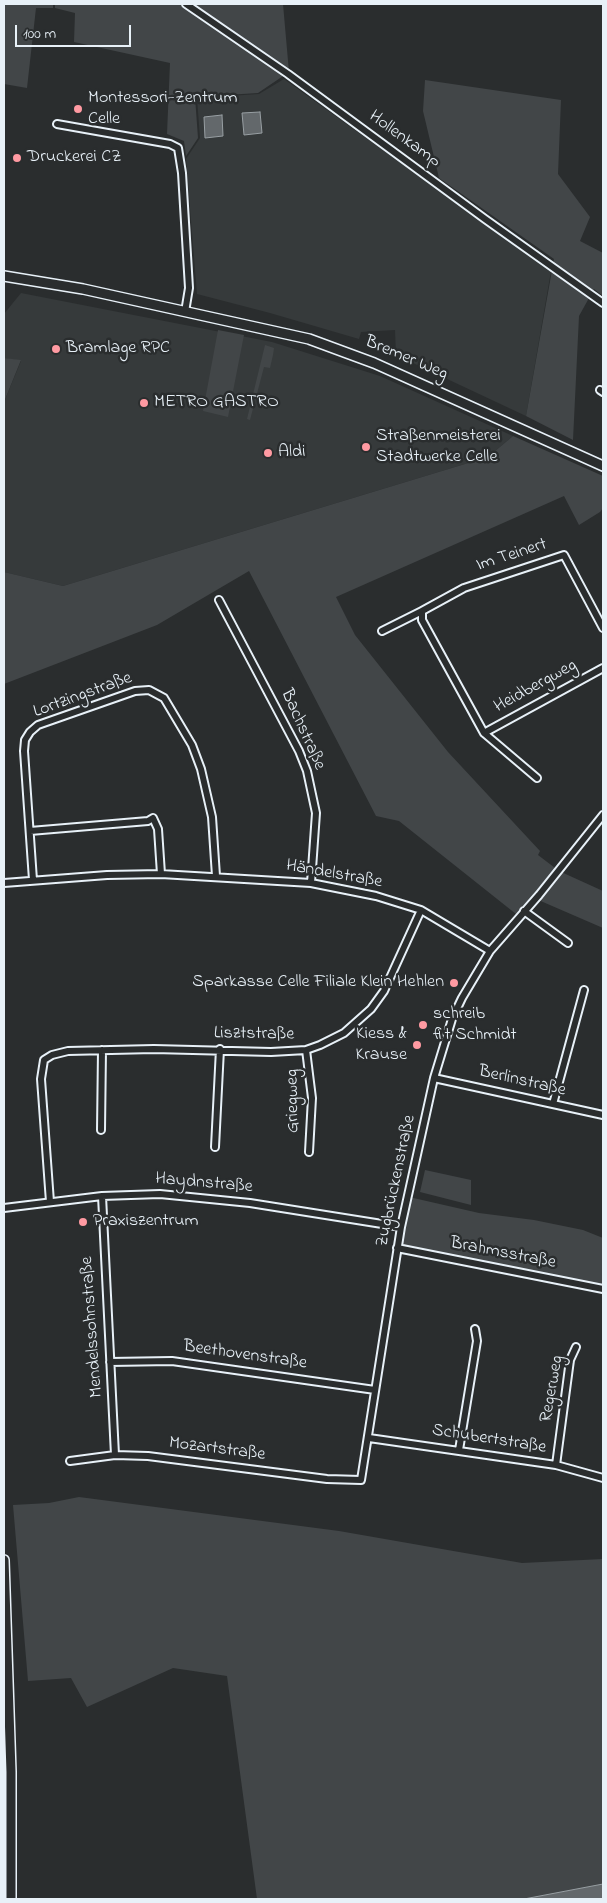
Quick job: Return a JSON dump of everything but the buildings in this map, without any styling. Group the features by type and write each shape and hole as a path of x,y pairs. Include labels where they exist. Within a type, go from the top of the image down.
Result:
{"main road":[{"name":"Bremer Weg","path":"4,276 83,289 283,332 331,347 432,388 603,466"},
{"path":"4,1560 12,1772 11,1899"}],"street":[{"name":"Hollenkamp","path":"186,4 288,74 603,303"},
{"path":"58,124 170,144 178,148 182,164 189,288 185,312"},
{"name":"Im Teinert","path":"382,631 464,588 564,555 603,628"},
{"name":"Bachstraße","path":"219,600 295,742 307,771 316,813 311,883"},
{"path":"422,611 422,620 484,733 537,778"},
{"name":"Heidbergweg","path":"484,733 603,668"},
{"name":"Lortzingstraße","path":"33,880 24,751 25,740 38,725 135,691 150,690 164,698 192,745 201,769 212,817 216,876"},
{"name":"Zugbrückenstraße","path":"361,1480 401,1227 434,1078 452,1018 490,951 603,815"},
{"path":"30,832 148,821 153,818 158,829 161,874"},
{"name":"Händelstraße","path":"4,883 161,874 311,883 376,896 421,910 490,951"},
{"name":"Lisztstraße","path":"50,1202 41,1079 44,1060 52,1055 68,1051 220,1049 271,1052 306,1050 335,1038 358,1023 372,1009 384,991 421,910"},
{"path":"524,911 568,943"},
{"path":"553,1104 584,990"},
{"path":"215,1147 220,1049"},
{"path":"101,1130 102,1050"},
{"name":"Griegweg","path":"306,1050 312,1098 309,1152"},
{"name":"Berlinstraße","path":"434,1078 603,1115"},
{"name":"Haydnstraße","path":"4,1208 102,1196 160,1194 213,1198 401,1227"},
{"name":"Mendelssohnstraße","path":"102,1196 115,1455"},
{"name":"Brahmsstraße","path":"397,1248 603,1289"},
{"path":"459,1450 478,1341 475,1329"},
{"name":"Regerweg","path":"556,1465 570,1360 576,1347"},
{"name":"Beethovenstraße","path":"110,1362 172,1361 375,1390"},
{"name":"Schubertstraße","path":"369,1438 556,1465 603,1478"},
{"name":"Mozartstraße","path":"70,1461 115,1455 148,1456 327,1479 361,1480"}],"shaded area":[{"path":"4,4 53,4 53,8 36,8 27,88 4,84"},
{"path":"55,4 283,4 289,72 258,93 195,97 198,138 186,156 184,141 167,134 170,63 74,42 75,13 55,8"},
{"path":"284,79 551,271 526,416 396,355 395,330 361,332 359,339 197,294 186,159 200,138 197,98 259,94"},
{"path":"425,80 561,100 558,174 590,217 580,241 603,253 603,296 594,289 579,316 573,440 526,416 554,259 439,178 423,111"},
{"path":"260,112 262,133 244,135 242,113"},
{"path":"222,115 223,136 205,138 204,117"},
{"path":"21,293 272,342 380,376 513,436 488,457 63,586 4,572 4,402 21,361 4,358 4,314"},
{"path":"218,330 244,335 228,417 203,411"},
{"path":"265,345 274,348 273,355 270,368 264,367 250,420 247,419"},
{"path":"4,358 21,360 4,402"},
{"path":"513,436 603,476 603,508 600,512 579,525 564,496 336,597 355,635 448,752 540,851 538,855 559,871 603,891 603,928 536,899 521,918 399,821 376,816 249,571 157,625 4,684 4,572 63,586 488,457"},
{"path":"425,1170 471,1180 471,1205 420,1192"},
{"path":"409,1197 479,1213 534,1220 583,1230 603,1238 603,1289 397,1248"},
{"path":"79,1497 339,1531 522,1563 603,1559 603,1884 524,1899 257,1899 227,1676 173,1668 87,1707 71,1678 28,1681 13,1505 49,1503"},
{"path":"603,1884 603,1899 524,1899"}],"place":[{"name":"Montessori-Zentrum Celle","path":"78,109"},
{"name":"Druckerei CZ","path":"17,158"},
{"name":"Bramlage RPC","path":"56,349"},
{"name":"METRO GASTRO","path":"144,403"},
{"name":"Straßenmeisterei Stadtwerke Celle","path":"366,447"},
{"name":"Aldi","path":"268,453"},
{"name":"Sparkasse Celle Filiale Klein Hehlen","path":"454,983"},
{"name":"schreib fit Schmidt","path":"423,1025"},
{"name":"Kiess & Krause","path":"417,1045"},
{"name":"Praxiszentrum","path":"83,1222"}]}
